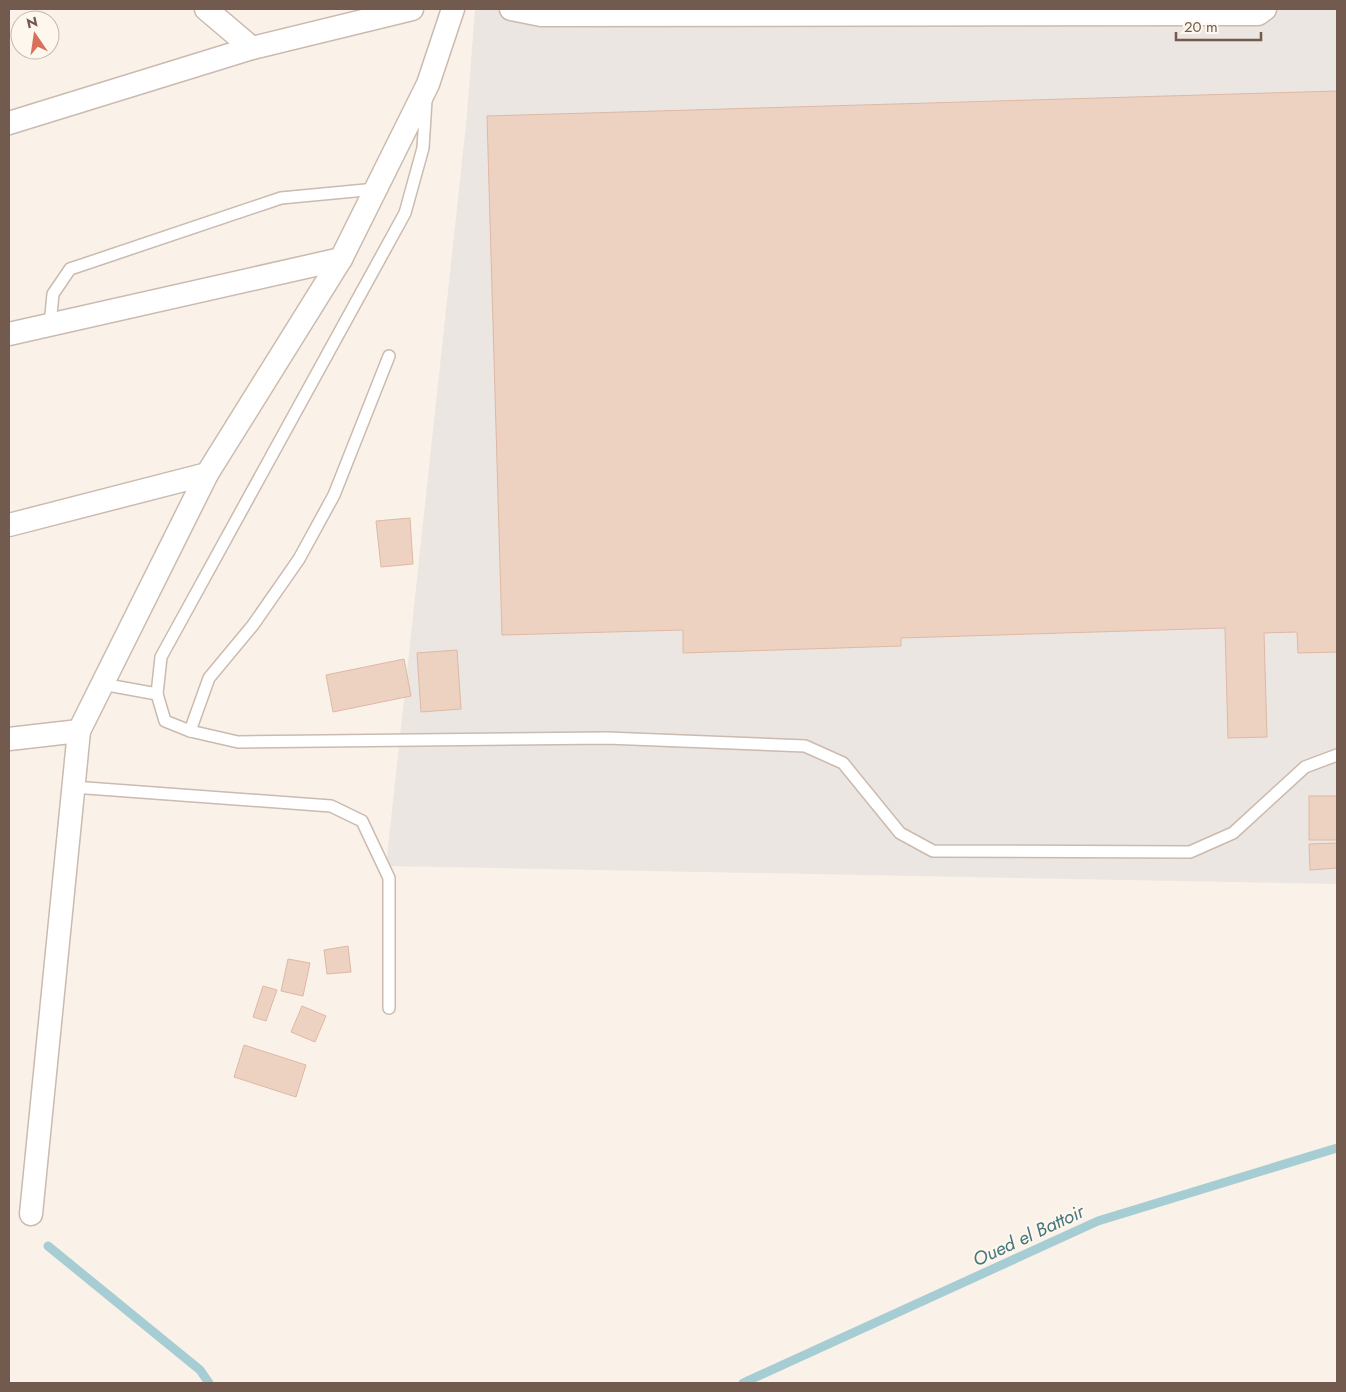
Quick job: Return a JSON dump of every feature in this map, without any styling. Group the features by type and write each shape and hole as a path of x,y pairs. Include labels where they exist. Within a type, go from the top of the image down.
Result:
{"street":[{"path":"206,9 252,48"},
{"path":"9,123 252,48 412,9"},
{"path":"31,1214 78,731 207,474 342,259 428,84 453,9"},
{"path":"510,9 541,15 1258,14 1265,9"},
{"path":"9,334 342,259"},
{"path":"9,525 207,474"},
{"path":"9,739 78,731"}],"lane":[{"path":"428,84 422,148 405,213 161,657 157,694 165,721 190,731 238,742 607,738 804,746 843,763 900,833 933,851 1190,852 1233,833 1305,768 1337,755"},
{"path":"50,325 54,294 70,269 281,198 376,189"},
{"path":"190,731 209,678 253,625 299,559 334,494 389,356"},
{"path":"102,684 157,694"},
{"path":"73,787 331,806 362,821 389,878 389,1008"}],"shaded area":[{"path":"475,9 1337,9 1337,884 386,866 467,115"}],"building":[{"path":"1337,91 1337,652 1298,653 1297,632 1264,633 1267,737 1228,738 1225,628 901,638 901,646 683,653 683,630 502,635 487,116"},
{"path":"410,518 413,564 381,567 376,521"},
{"path":"457,650 461,709 421,712 417,653"},
{"path":"404,659 411,696 333,712 326,675"},
{"path":"1309,796 1337,796 1337,840 1309,840"},
{"path":"1337,843 1337,868 1310,870 1309,844"},
{"path":"348,946 351,972 327,974 324,950"},
{"path":"288,959 310,963 303,996 281,991"},
{"path":"263,986 277,990 266,1021 253,1017"},
{"path":"302,1006 326,1016 315,1042 291,1032"},
{"path":"244,1045 306,1065 296,1097 234,1077"}],"waterway":[{"name":"Oued el Battoir","path":"743,1383 1098,1221 1337,1148"},
{"path":"48,1246 200,1370 209,1383"}]}
